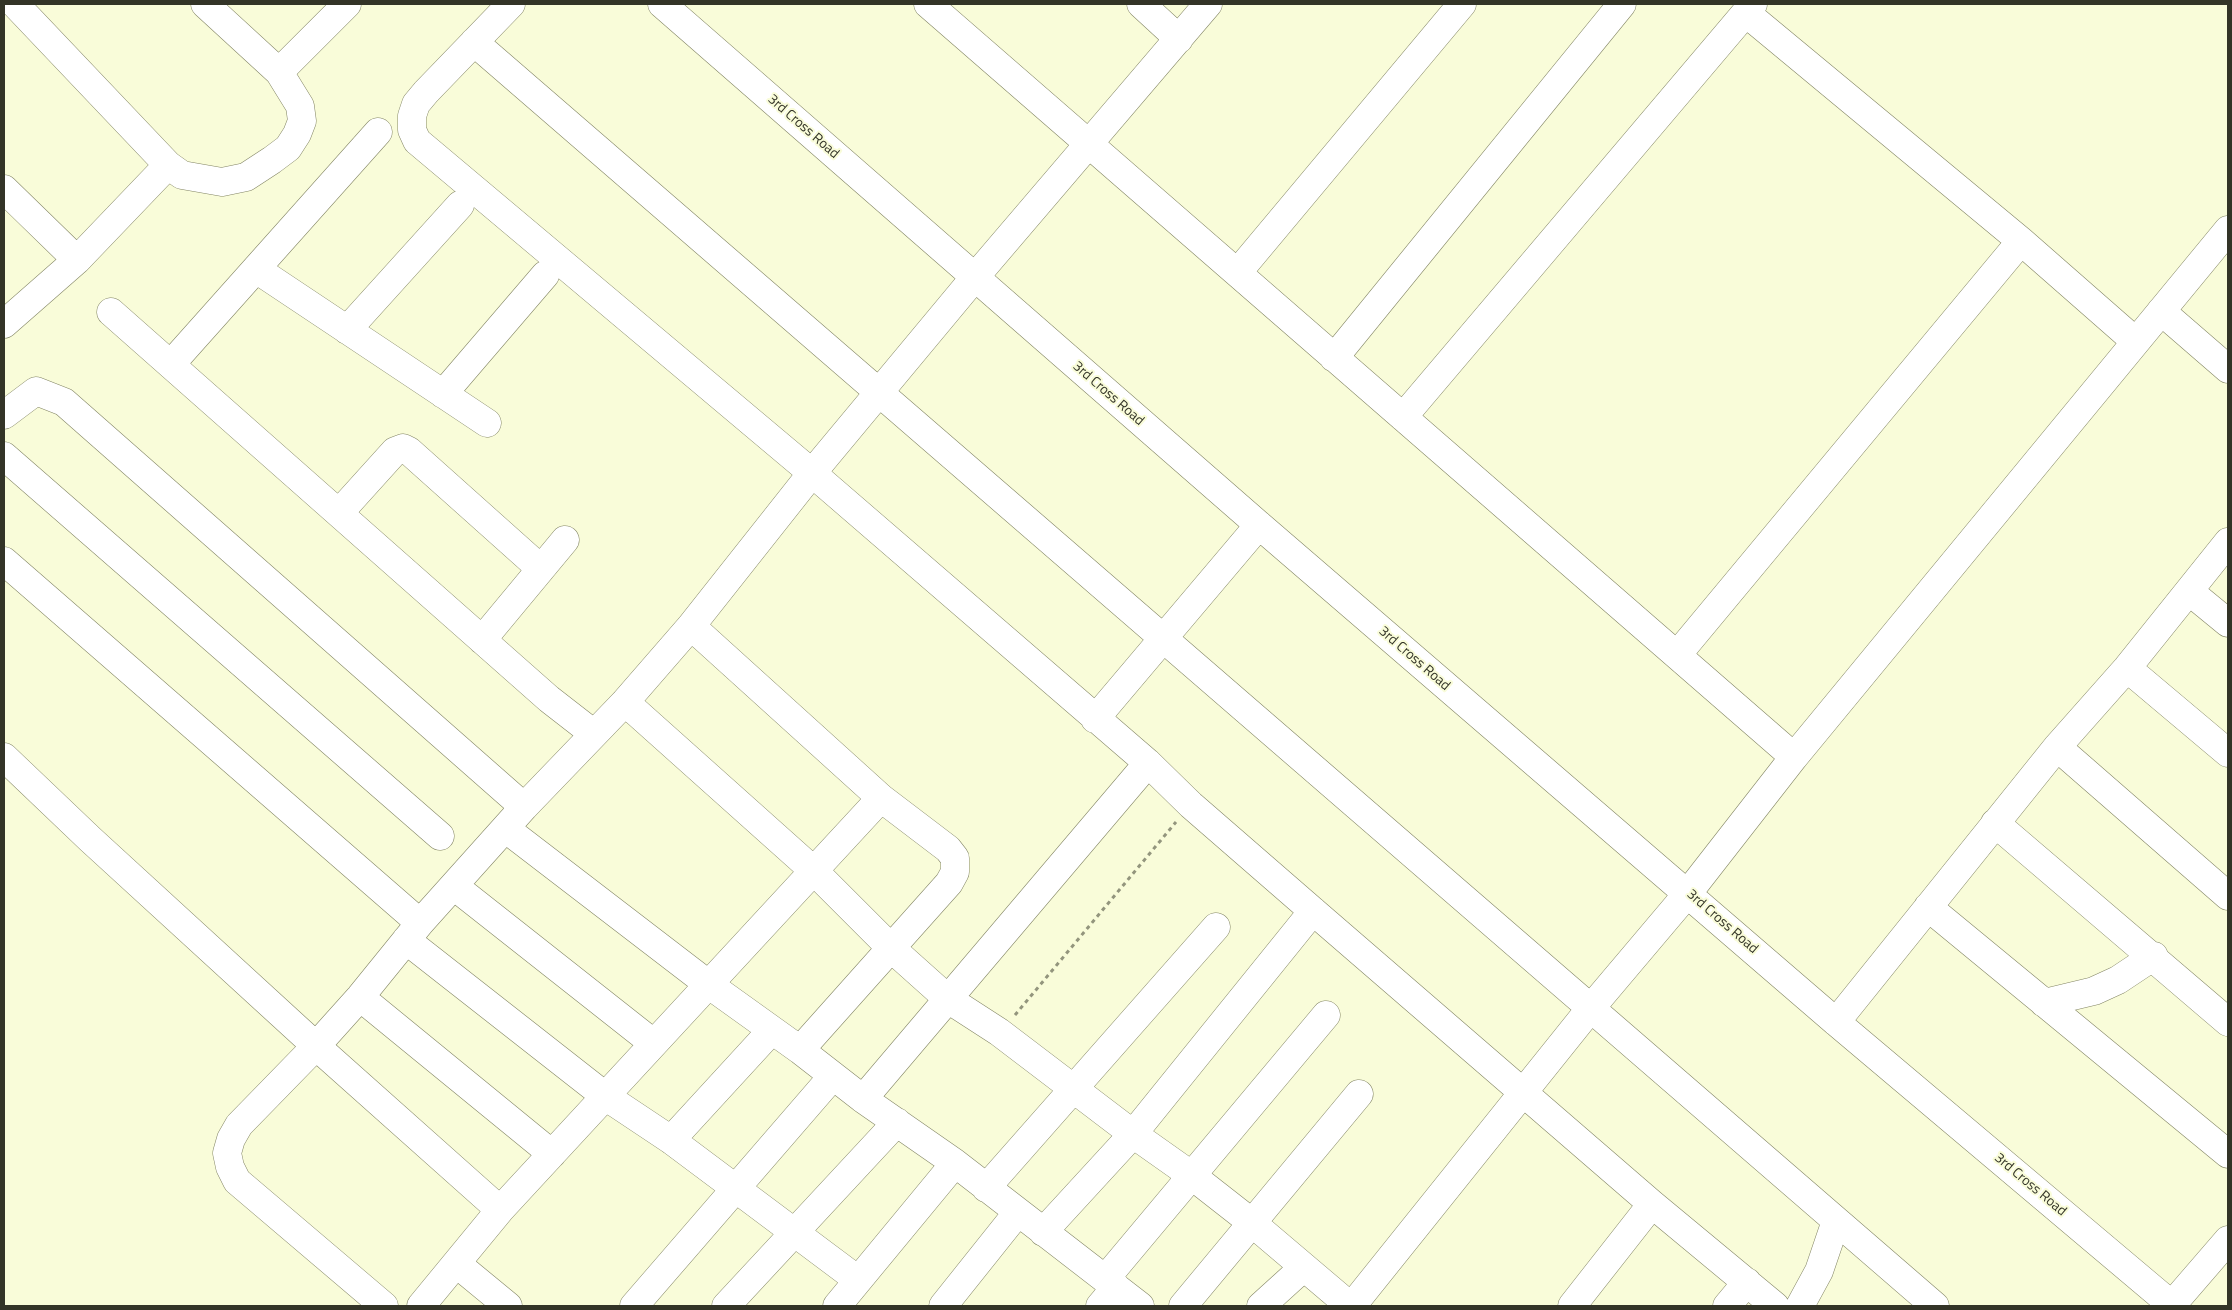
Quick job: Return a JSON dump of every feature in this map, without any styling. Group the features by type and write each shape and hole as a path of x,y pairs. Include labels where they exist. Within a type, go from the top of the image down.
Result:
{"street":[{"path":"15,4 168,165 182,175 222,182 246,177 288,148 298,134 302,121 300,106 279,72 205,4"},
{"path":"279,72 347,4"},
{"path":"511,4 416,104 412,116 412,130 417,141 812,472 1148,763 1190,804 1313,911 1652,1204 1775,1306"},
{"name":"3rd Cross Road","path":"662,4 1259,525 1688,892 1836,1022 2172,1306"},
{"path":"928,4 1794,757"},
{"path":"1141,4 1179,39"},
{"path":"384,1306 237,1182 230,1167 227,1153 231,1139 239,1125 316,1046 360,997 413,932 524,807 625,702 691,626 812,472 1088,142 1208,4"},
{"path":"1238,272 1462,4"},
{"path":"1334,358 1622,4"},
{"path":"1403,417 1750,8 2135,341"},
{"path":"474,42 1935,1306"},
{"path":"171,364 378,132"},
{"path":"4,324 77,260 168,165"},
{"path":"4,189 77,260"},
{"path":"347,330 460,205"},
{"path":"625,702 814,871 891,948 948,998 999,1032 1132,1134 1191,1175 1251,1222 1351,1306 1590,1009 1688,892 1794,757 2228,230"},
{"path":"1677,655 2021,241"},
{"path":"256,270 487,423"},
{"path":"443,394 545,276"},
{"path":"2161,311 2228,369"},
{"path":"111,312 549,699 594,734"},
{"path":"4,415 36,391 64,402 524,807"},
{"path":"339,514 395,451 402,448 409,451 541,569"},
{"path":"4,456 440,836"},
{"path":"1095,719 1259,525"},
{"path":"482,640 565,540"},
{"path":"1836,1022 2057,746 2127,668 2228,542"},
{"path":"4,561 413,932 605,1096 671,1140 858,1280"},
{"path":"2189,591 2228,623"},
{"path":"691,626 881,798 948,849 955,858 956,866 949,883 800,1050"},
{"path":"2127,668 2228,753"},
{"path":"2057,746 2228,896"},
{"path":"4,758 316,1046 500,1210"},
{"path":"863,1099 1148,763"},
{"path":"421,1306 500,1210 881,798"},
{"path":"1995,822 2154,956 2228,1022"},
{"path":"506,828 708,984 800,1050 832,1077 955,1163 1043,1232 1108,1290 1140,1306"},
{"path":"454,886 653,1043"},
{"path":"1928,907 2228,1154"},
{"path":"1043,1232 1132,1134 1313,911"},
{"path":"986,1188 1216,927"},
{"path":"2044,1003 2094,991 2118,980 2154,956"},
{"path":"360,997 552,1154"},
{"path":"1108,1290 1191,1175 1326,1015"},
{"path":"671,1140 772,1030"},
{"path":"634,1306 832,1077"},
{"path":"1184,1306 1251,1222 1359,1094"},
{"path":"726,1306 897,1122"},
{"path":"837,1306 955,1163"},
{"path":"1572,1306 1652,1204"},
{"path":"943,1306 1018,1212"},
{"path":"1800,1306 1815,1280 1836,1221"},
{"path":"2172,1306 2228,1240"},
{"path":"457,1264 508,1306"},
{"path":"1261,1306 1304,1267"},
{"path":"1727,1306 1747,1282"}],"path":[{"path":"999,1032 1190,804"}]}
